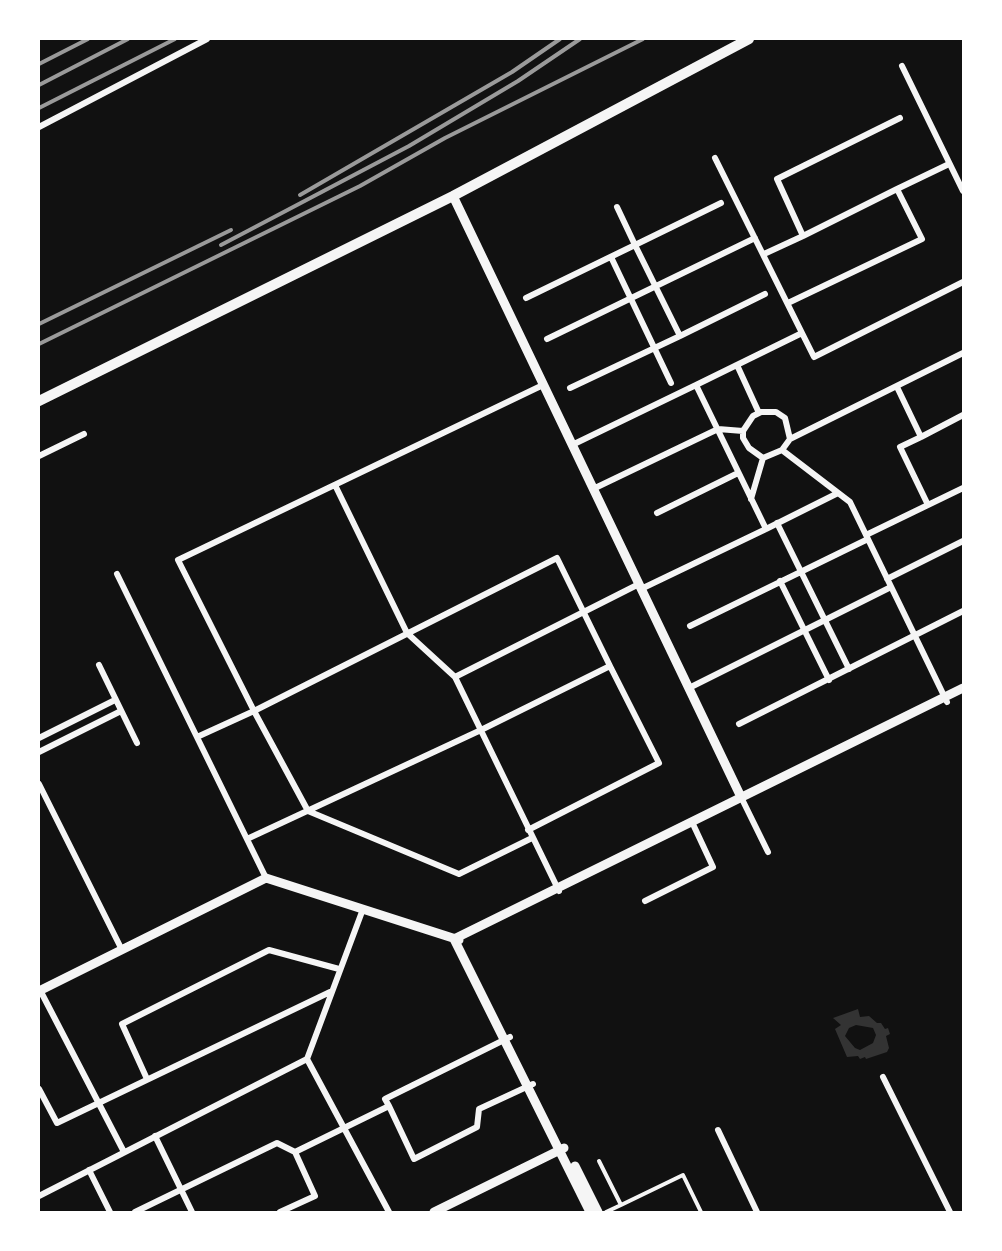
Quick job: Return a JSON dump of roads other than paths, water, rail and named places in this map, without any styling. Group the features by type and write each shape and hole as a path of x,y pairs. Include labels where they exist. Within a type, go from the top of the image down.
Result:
{"main road":[{"path":"39,401 453,196 749,39"}],"street":[{"path":"39,127 207,39"},
{"path":"902,66 963,191"},
{"path":"804,236 777,178 900,118"},
{"path":"715,158 814,357 963,282"},
{"path":"764,254 949,164"},
{"path":"788,303 922,239 897,189"},
{"path":"453,196 768,852"},
{"path":"526,298 721,203"},
{"path":"617,207 680,336"},
{"path":"547,339 755,238"},
{"path":"611,257 670,383"},
{"path":"570,388 765,294"},
{"path":"572,445 802,333"},
{"path":"763,458 782,450 790,439 963,353"},
{"path":"737,365 759,413"},
{"path":"532,838 459,874 308,811 254,711 178,560 543,385"},
{"path":"696,385 766,529"},
{"path":"897,387 921,437"},
{"path":"763,458 749,448 743,438 743,431 753,416 759,413 776,412 785,418 790,439"},
{"path":"928,505 900,447 963,415"},
{"path":"593,489 718,429 743,431"},
{"path":"39,456 84,434"},
{"path":"782,450 849,502 946,700"},
{"path":"751,499 763,458"},
{"path":"657,513 738,473"},
{"path":"335,485 407,633 455,677 559,890"},
{"path":"690,626 963,488"},
{"path":"455,677 582,611 766,529 838,493"},
{"path":"777,523 849,669"},
{"path":"887,579 963,541"},
{"path":"197,737 254,711 557,558 659,764 528,830"},
{"path":"117,574 266,878"},
{"path":"780,581 829,680"},
{"path":"689,688 891,587"},
{"path":"739,724 963,611"},
{"path":"99,665 137,744"},
{"path":"247,839 481,730 610,666"},
{"path":"946,700 963,688"},
{"path":"124,1152 40,991 266,878 458,940 946,700 963,694"},
{"path":"39,738 116,700"},
{"path":"39,752 121,711"},
{"path":"39,784 122,950"},
{"path":"645,901 713,867 693,824"},
{"path":"39,1196 307,1059 330,992 363,909"},
{"path":"458,940 564,1151 598,1212"},
{"path":"147,1079 122,1024 269,950 339,969"},
{"path":"39,1089 57,1123 330,992"},
{"path":"507,1038 385,1099 414,1159 477,1127 479,1109 531,1085"},
{"path":"307,1059 389,1212"},
{"path":"883,1077 950,1212"},
{"path":"295,1152 389,1106"},
{"path":"718,1130 757,1212"},
{"path":"155,1136 192,1212"},
{"path":"135,1212 277,1143 295,1152 315,1196 280,1212"},
{"path":"434,1212 564,1151"},
{"path":"447,1212 564,1151"},
{"path":"564,1151 590,1212"},
{"path":"89,1170 110,1212"}],"lane":[{"path":"598,1161 621,1205"},
{"path":"606,1212 682,1175 701,1212"}],"railway":[{"path":"39,64 88,39"},
{"path":"39,85 128,39"},
{"path":"39,108 175,39"},
{"path":"300,195 512,72 560,39"},
{"path":"221,245 409,146 518,81 580,39"},
{"path":"39,344 360,186 445,138 643,39"},
{"path":"39,324 231,230"}]}
